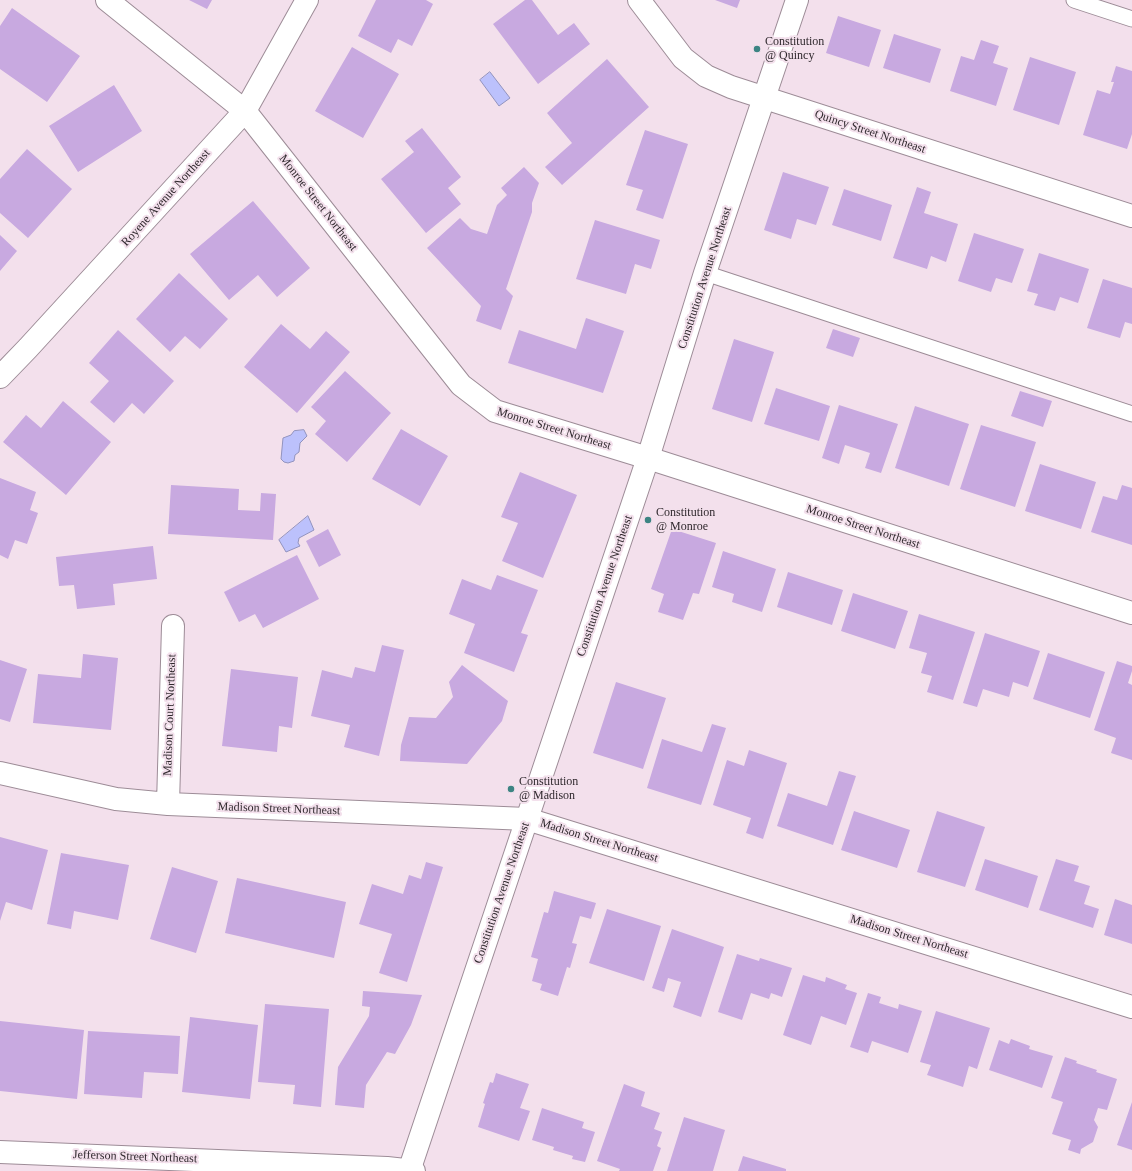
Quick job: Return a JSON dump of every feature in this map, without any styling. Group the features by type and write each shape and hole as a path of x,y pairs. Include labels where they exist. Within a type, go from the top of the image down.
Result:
{"street":[{"name":"Monroe Street Northeast","path":"107,0 245,111 460,384 495,412 648,458 1132,613"},
{"name":"Royene Avenue Northeast","path":"0,377 245,111 307,0"},
{"name":"Quincy Street Northeast","path":"639,0 683,58 706,76 731,87 1132,216"},
{"name":"Constitution Avenue Northeast","path":"411,1170 648,458 706,273 797,0"},
{"name":"Madison Court Northeast","path":"168,804 173,626"},
{"name":"Madison Street Northeast","path":"0,773 116,799 168,804 527,819 1132,1007"},
{"name":"Jefferson Street Northeast","path":"0,1152 411,1170"}],"lane":[{"path":"1074,0 1132,19"},
{"path":"706,273 1132,414"}],"water":[{"path":"490,72 510,98 499,106 480,80"},
{"path":"304,430 307,436 300,443 299,452 295,455 294,461 288,463 284,462 281,459 283,438 291,435 294,431"},
{"path":"308,516 314,530 299,538 298,543 300,546 286,552 279,540"}],"building":[{"path":"189,0 212,0 207,9"},
{"path":"376,0 426,0 433,4 412,46 398,39 391,53 358,36"},
{"path":"525,0 532,0 558,35 574,23 590,44 538,84 493,24"},
{"path":"715,0 740,0 737,8"},
{"path":"12,8 80,56 47,102 0,69 0,26"},
{"path":"838,16 881,30 869,67 826,53"},
{"path":"894,34 941,49 930,83 883,68"},
{"path":"981,40 999,46 993,63 1008,68 996,106 950,91 961,56 974,60"},
{"path":"352,47 399,74 363,138 315,111"},
{"path":"1030,57 1076,72 1059,125 1013,110"},
{"path":"607,59 649,107 562,185 545,167 572,143 547,113"},
{"path":"1116,66 1132,71 1132,134 1127,149 1083,135 1097,90 1110,94 1114,82 1111,82"},
{"path":"114,85 142,131 78,172 49,126"},
{"path":"422,128 461,177 448,188 461,204 426,233 381,179 414,152 405,141"},
{"path":"645,130 688,144 663,219 636,210 643,190 626,185"},
{"path":"27,149 72,189 28,238 0,213 0,179"},
{"path":"524,167 539,183 532,203 532,212 506,289 513,296 501,330 476,321 481,306 427,248 460,218 471,229 487,234 497,205 507,195 501,188"},
{"path":"783,172 829,187 816,225 797,219 791,239 764,230"},
{"path":"917,187 931,192 924,213 958,224 946,262 931,256 927,269 893,258"},
{"path":"844,189 892,205 881,241 832,225"},
{"path":"253,201 310,268 277,297 258,275 229,300 190,254"},
{"path":"595,220 660,240 651,269 635,264 626,294 576,279"},
{"path":"974,233 1024,249 1012,283 996,278 991,292 958,281"},
{"path":"0,235 17,251 0,271"},
{"path":"1039,253 1089,269 1078,303 1060,297 1055,311 1034,305 1038,294 1027,291"},
{"path":"179,273 228,319 200,349 185,336 170,352 136,319"},
{"path":"1103,279 1132,288 1132,324 1125,322 1120,338 1087,328"},
{"path":"586,318 624,331 603,393 508,363 519,330 576,349"},
{"path":"281,324 310,349 326,331 350,352 297,413 244,367"},
{"path":"833,329 860,338 853,357 826,348"},
{"path":"118,330 174,381 144,414 132,403 114,423 90,402 109,381 89,363"},
{"path":"734,339 774,352 752,422 712,409"},
{"path":"345,371 391,413 347,462 315,434 326,421 311,407"},
{"path":"776,388 830,406 819,441 764,424"},
{"path":"1020,391 1052,401 1043,427 1011,416"},
{"path":"63,401 111,442 66,495 3,442 26,415 41,428"},
{"path":"839,405 898,424 881,473 865,468 870,453 845,445 839,464 822,458"},
{"path":"915,406 969,424 949,486 895,468"},
{"path":"981,425 1036,442 1015,507 960,489"},
{"path":"401,429 448,456 420,506 372,479"},
{"path":"1040,464 1096,482 1081,529 1025,511"},
{"path":"520,472 577,495 543,578 502,561 518,523 501,517"},
{"path":"0,478 36,492 30,510 38,513 27,544 15,540 8,559 0,555"},
{"path":"171,485 239,489 238,510 260,511 261,493 276,494 273,540 168,534"},
{"path":"1122,485 1132,488 1132,545 1091,532 1103,496 1117,500"},
{"path":"328,529 341,555 319,567 306,541"},
{"path":"672,529 716,543 699,594 693,593 683,620 658,612 664,594 651,589"},
{"path":"153,546 157,579 113,584 115,605 77,609 74,585 59,586 56,557"},
{"path":"723,551 776,569 762,612 732,602 734,594 712,587"},
{"path":"297,555 319,599 263,628 255,614 239,622 224,592"},
{"path":"788,572 843,590 832,625 777,607"},
{"path":"497,575 538,590 521,633 528,635 514,672 464,653 475,624 449,614 462,579 491,590"},
{"path":"853,593 908,611 895,649 841,631"},
{"path":"919,614 975,632 953,700 927,692 932,676 921,673 927,653 909,648"},
{"path":"985,633 1040,651 1028,687 1013,682 1009,697 983,689 977,707 963,703"},
{"path":"382,645 404,650 379,756 344,747 350,725 311,716 322,670 352,678 355,667 375,672"},
{"path":"1048,653 1105,672 1090,718 1033,699"},
{"path":"83,654 118,658 111,730 33,723 38,674 81,678"},
{"path":"0,660 27,669 10,722 0,719"},
{"path":"1117,661 1132,666 1128,683 1132,685 1132,760 1111,753 1116,738 1094,730"},
{"path":"462,665 508,701 502,721 467,764 400,761 401,745 409,717 436,718 453,697 449,682"},
{"path":"231,669 298,677 292,728 279,726 277,752 222,746"},
{"path":"616,682 666,698 643,769 593,753"},
{"path":"712,724 726,728 701,805 647,788 662,739 702,752"},
{"path":"749,750 787,763 763,839 746,833 751,818 713,805 727,760 744,766"},
{"path":"839,771 856,776 833,845 777,826 788,793 827,806"},
{"path":"854,811 910,830 897,868 841,850"},
{"path":"937,811 985,827 965,887 917,872"},
{"path":"0,837 48,850 32,910 6,902 0,921"},
{"path":"61,853 129,865 118,920 74,911 71,929 47,924"},
{"path":"985,859 1038,876 1028,908 975,890"},
{"path":"1056,859 1079,866 1074,881 1090,886 1084,904 1099,909 1093,928 1039,910"},
{"path":"426,862 443,867 407,982 379,973 392,934 359,924 372,884 403,894 409,875 421,879"},
{"path":"172,867 218,881 196,953 150,939"},
{"path":"237,878 346,902 334,958 225,933"},
{"path":"554,891 596,903 591,919 580,916 572,943 577,944 570,968 567,967 558,996 540,990 542,984 532,981 538,959 531,957 544,912 548,913"},
{"path":"1115,899 1132,905 1132,944 1104,935"},
{"path":"607,909 661,926 644,981 589,963"},
{"path":"672,929 724,947 701,1017 673,1007 681,982 668,978 664,992 652,988"},
{"path":"737,954 759,961 760,958 792,968 782,997 771,993 769,999 751,993 742,1020 718,1012"},
{"path":"803,975 825,982 826,977 847,985 845,989 857,993 846,1025 821,1016 811,1045 783,1035"},
{"path":"363,991 422,995 411,1025 395,1054 387,1052 366,1085 364,1108 335,1105 338,1067 369,1016 370,1007 362,1006"},
{"path":"868,993 881,997 879,1003 898,1009 899,1004 922,1011 908,1053 872,1041 868,1053 850,1047"},
{"path":"265,1004 329,1009 321,1107 293,1104 295,1085 258,1082"},
{"path":"936,1011 990,1028 977,1069 969,1066 963,1087 927,1075 931,1065 920,1062"},
{"path":"190,1017 258,1025 250,1099 182,1092"},
{"path":"0,1021 84,1030 77,1099 0,1091"},
{"path":"88,1031 180,1036 178,1074 144,1072 142,1098 84,1094"},
{"path":"1011,1039 1030,1046 1029,1049 1053,1056 1042,1088 989,1070 999,1040 1009,1044"},
{"path":"1065,1057 1077,1061 1076,1063 1097,1070 1096,1072 1117,1079 1107,1110 1098,1108 1094,1120 1098,1127 1093,1142 1081,1149 1080,1154 1068,1150 1071,1140 1052,1134 1063,1102 1051,1098"},
{"path":"496,1073 529,1084 520,1108 530,1111 519,1141 478,1127 485,1104 483,1103 490,1082 493,1083"},
{"path":"624,1084 645,1092 641,1106 660,1113 654,1129 662,1132 657,1146 661,1148 653,1171 619,1171 620,1169 597,1161"},
{"path":"1132,1102 1132,1150 1117,1145"},
{"path":"542,1108 584,1122 582,1128 595,1132 585,1162 572,1159 573,1156 553,1150 554,1147 532,1140"},
{"path":"684,1117 725,1130 713,1171 667,1171"},
{"path":"743,1156 786,1169 786,1171 738,1171"}],"place":[{"name":"Constitution @ Quincy","path":"757,49"},
{"name":"Constitution @ Monroe","path":"648,520"},
{"name":"Constitution @ Madison","path":"511,789"}]}
